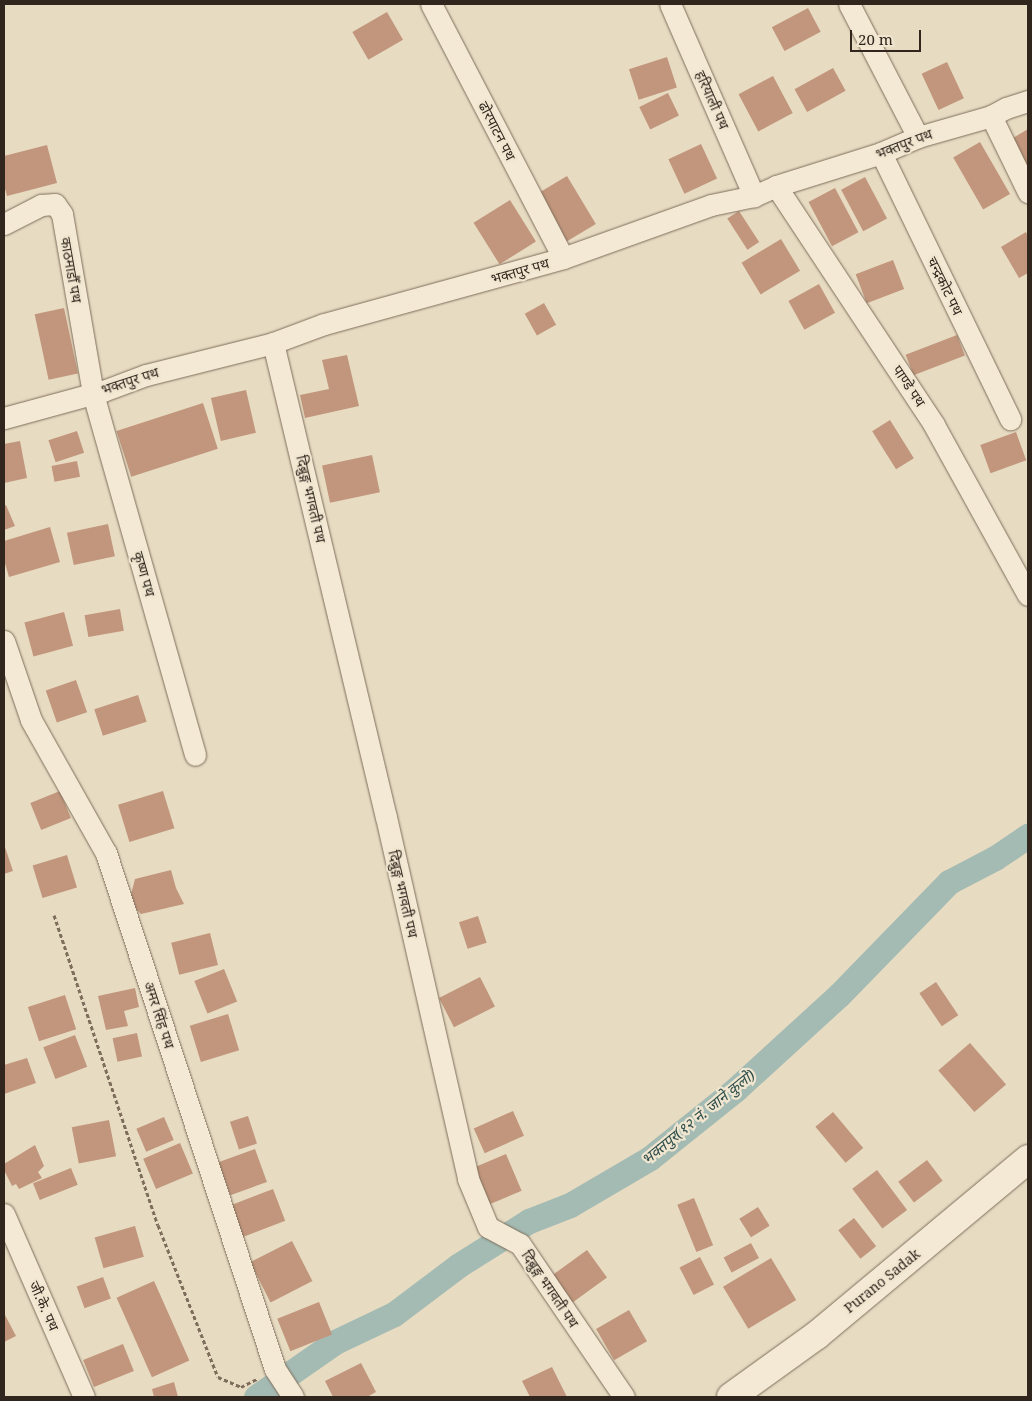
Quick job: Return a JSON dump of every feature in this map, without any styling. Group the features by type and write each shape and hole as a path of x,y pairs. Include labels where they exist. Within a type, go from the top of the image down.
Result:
{"main road":[{"name":"Purano Sadak","path":"731,1397 817,1335 977,1204 1028,1159"}],"street":[{"name":"ढोरपाटन पथ","path":"431,4 563,258"},
{"name":"हरियाली पथ","path":"670,4 754,196"},
{"path":"849,4 918,137"},
{"name":"भक्तपुर पथ","path":"4,418 93,394 146,375 273,343 324,324 563,258 711,205 754,196 776,186 881,154 918,137 990,116 1006,108 1028,101"},
{"path":"990,116 1028,192"},
{"name":"चन्द्रकोट पथ","path":"881,154 1010,419"},
{"name":"पाण्डे पथ","path":"776,186 934,425 1028,595"},
{"name":"काठमाडौँ पथ","path":"4,224 41,205 55,204 62,214 93,394"},
{"name":"दिब्रुङ्ग भगवती पथ","path":"273,343 386,817 468,1179 488,1227 520,1244 624,1397"},
{"name":"कृष्ण पथ","path":"93,394 195,755"},
{"name":"अमर सिंह पथ","path":"4,642 31,720 106,853 282,1381"},
{"name":"जी.के. पथ","path":"4,1214 84,1397"}],"path":[{"path":"54,914 158,1225 218,1377 242,1387 282,1381"}],"building":[{"path":"808,8 821,32 784,51 772,27"},
{"path":"387,12 403,40 368,60 352,32"},
{"path":"667,57 677,87 639,100 629,69"},
{"path":"947,62 964,98 939,110 922,74"},
{"path":"833,68 846,91 807,112 795,89"},
{"path":"773,76 793,113 758,131 739,94"},
{"path":"668,93 679,115 650,129 639,107"},
{"path":"1028,129 1028,172 1010,140"},
{"path":"980,142 1010,194 983,209 953,158"},
{"path":"701,144 717,178 684,194 668,159"},
{"path":"47,145 57,183 7,196 4,185 4,156"},
{"path":"567,176 596,224 562,244 534,196"},
{"path":"865,177 887,218 863,231 841,190"},
{"path":"835,188 858,232 832,246 809,202"},
{"path":"510,200 536,242 499,264 474,223"},
{"path":"739,211 759,242 747,250 727,219"},
{"path":"1026,232 1028,237 1028,273 1019,278 1001,247"},
{"path":"781,239 800,271 761,294 742,263"},
{"path":"893,260 904,289 867,303 856,274"},
{"path":"819,284 835,313 804,330 788,301"},
{"path":"544,303 556,325 537,336 525,314"},
{"path":"64,308 78,374 49,380 35,314"},
{"path":"957,335 965,356 914,375 906,355"},
{"path":"347,355 359,406 305,418 300,395 329,389 322,360"},
{"path":"246,390 256,433 221,441 211,398"},
{"path":"203,403 218,449 131,477 116,431"},
{"path":"890,420 914,458 896,469 872,431"},
{"path":"77,431 84,453 56,462 48,440"},
{"path":"1016,432 1026,460 991,473 980,445"},
{"path":"20,441 27,478 4,483 4,444"},
{"path":"372,455 380,492 330,503 322,466"},
{"path":"77,461 80,477 55,482 51,466"},
{"path":"6,505 15,526 4,530 4,506"},
{"path":"108,524 115,556 74,565 67,533"},
{"path":"50,527 60,562 9,577 4,560 4,541"},
{"path":"120,609 124,631 88,637 85,615"},
{"path":"64,612 73,646 33,656 24,623"},
{"path":"76,680 87,712 57,723 46,690"},
{"path":"138,695 147,722 103,736 94,709"},
{"path":"60,791 71,818 41,830 30,803"},
{"path":"163,791 174,828 129,842 118,805"},
{"path":"4,844 13,871 4,874"},
{"path":"67,855 77,888 43,898 33,866"},
{"path":"171,870 176,888 184,904 141,914 129,902 135,879"},
{"path":"478,916 487,943 468,949 459,922"},
{"path":"210,933 218,965 179,975 171,943"},
{"path":"224,969 237,1001 207,1013 194,981"},
{"path":"480,977 495,1006 454,1027 439,998"},
{"path":"936,982 958,1015 942,1026 919,993"},
{"path":"135,988 139,1007 124,1011 128,1026 106,1030 98,996"},
{"path":"65,995 76,1029 39,1041 28,1007"},
{"path":"228,1014 239,1050 201,1062 190,1026"},
{"path":"137,1033 142,1056 118,1062 113,1038"},
{"path":"75,1035 87,1067 55,1079 43,1047"},
{"path":"970,1043 1006,1085 974,1112 938,1071"},
{"path":"27,1058 36,1083 4,1094 4,1065"},
{"path":"513,1111 524,1136 485,1153 474,1128"},
{"path":"833,1112 863,1148 846,1163 815,1127"},
{"path":"248,1116 257,1144 239,1149 230,1122"},
{"path":"164,1117 174,1140 146,1152 136,1129"},
{"path":"109,1120 116,1156 79,1164 72,1127"},
{"path":"180,1143 193,1173 156,1189 143,1159"},
{"path":"35,1145 44,1166 38,1172 42,1178 19,1189 16,1184 12,1186 4,1170 4,1164"},
{"path":"255,1149 267,1182 230,1195 218,1162"},
{"path":"506,1154 522,1191 490,1204 475,1167"},
{"path":"927,1160 943,1181 914,1202 898,1182"},
{"path":"71,1168 78,1185 40,1200 33,1183"},
{"path":"877,1170 907,1210 882,1229 852,1189"},
{"path":"273,1189 285,1221 242,1237 230,1205"},
{"path":"694,1198 713,1245 696,1252 677,1205"},
{"path":"758,1207 770,1226 751,1237 739,1219"},
{"path":"854,1218 876,1246 860,1259 838,1230"},
{"path":"135,1226 144,1257 103,1268 95,1238"},
{"path":"292,1241 312,1281 271,1302 250,1262"},
{"path":"751,1243 759,1258 732,1273 724,1258"},
{"path":"587,1250 607,1278 572,1303 552,1275"},
{"path":"700,1257 714,1285 694,1295 680,1267"},
{"path":"771,1258 796,1300 748,1329 723,1287"},
{"path":"103,1277 111,1299 85,1308 77,1287"},
{"path":"154,1281 189,1360 152,1377 117,1298"},
{"path":"319,1302 332,1334 290,1351 277,1319"},
{"path":"629,1310 647,1341 614,1360 596,1329"},
{"path":"4,1313 16,1336 4,1342"},
{"path":"123,1344 134,1371 94,1387 83,1360"},
{"path":"361,1363 376,1392 367,1397 333,1397 325,1381"},
{"path":"552,1367 567,1397 530,1397 522,1381"},
{"path":"174,1382 178,1397 154,1397 152,1389"}],"waterway":[{"name":"भक्तपुर(१२ नं. जाने कुलो)","path":"256,1397 335,1342 394,1314 459,1265 529,1221 570,1205 650,1158 736,1089 839,995 949,882 995,858 1028,836"}]}
